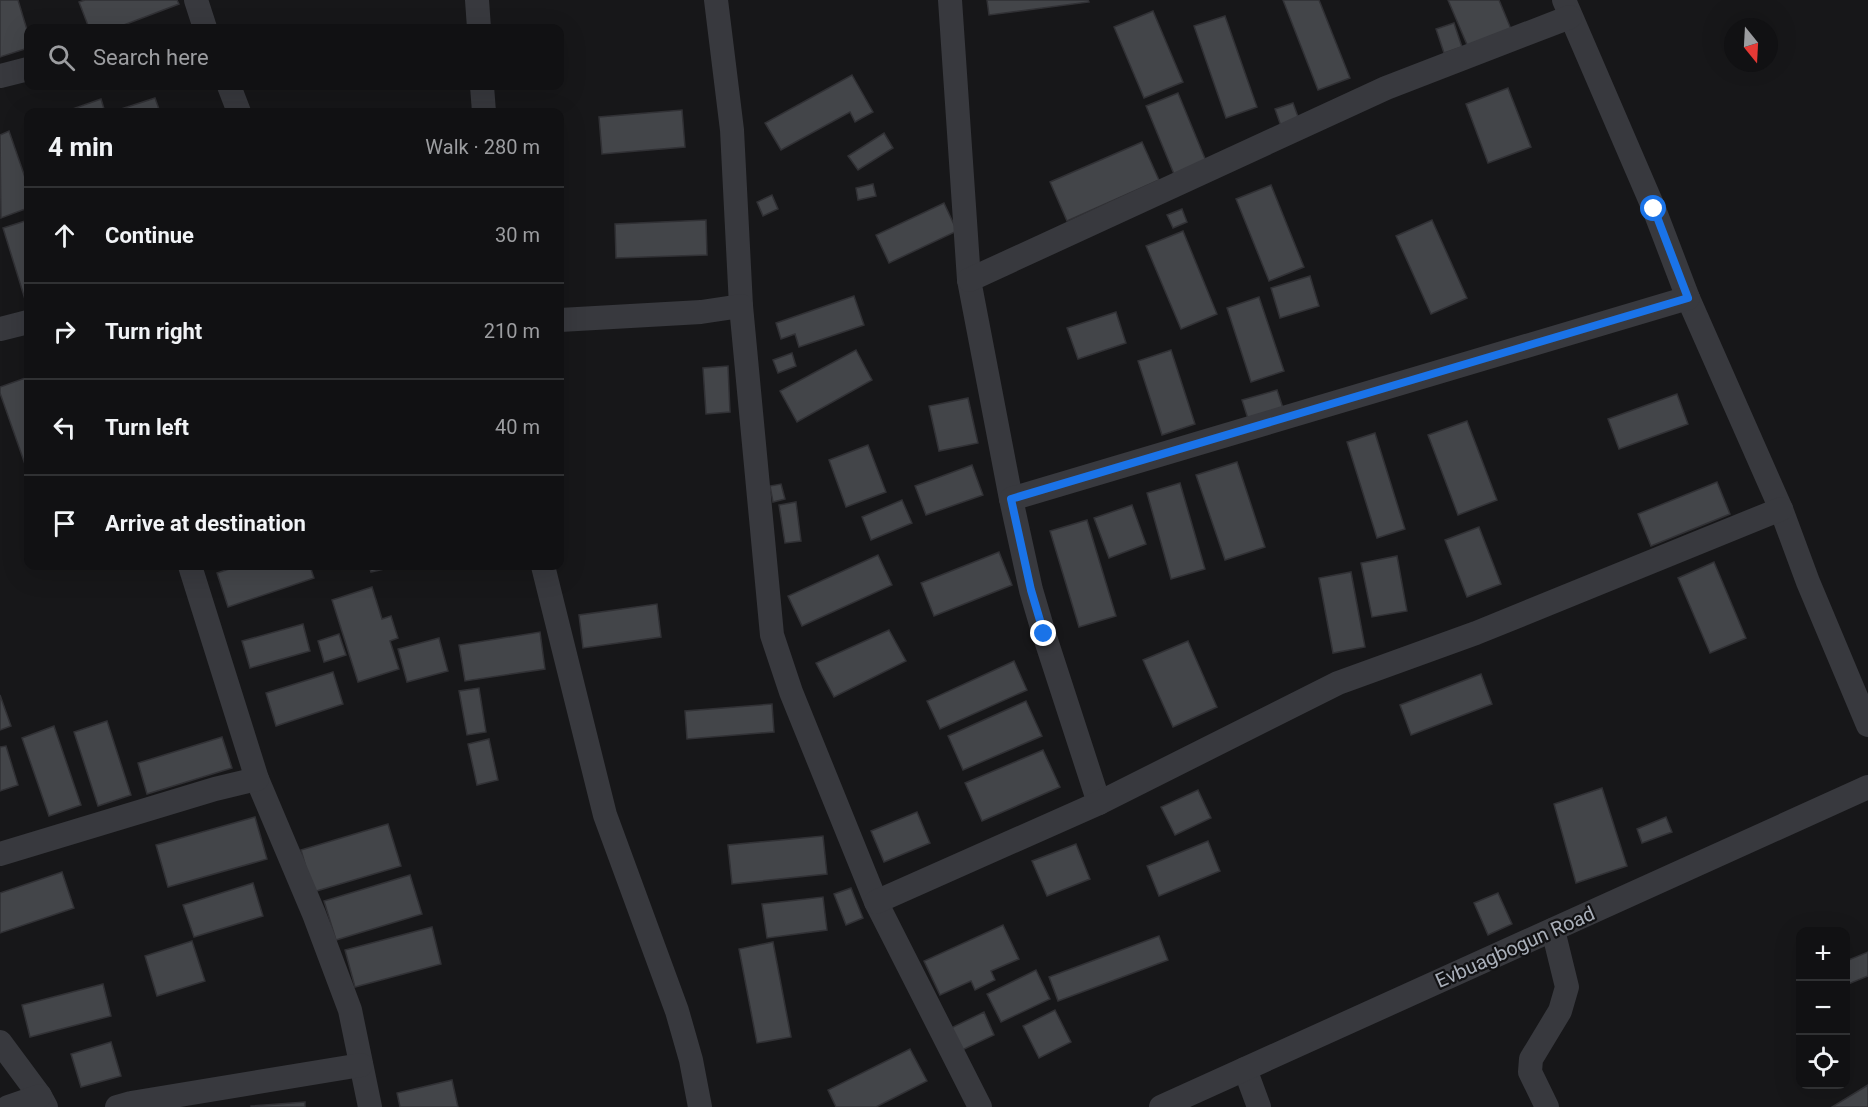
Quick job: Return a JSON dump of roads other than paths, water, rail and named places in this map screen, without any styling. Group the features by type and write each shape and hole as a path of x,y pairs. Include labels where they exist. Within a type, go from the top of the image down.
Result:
{"street":[{"path":"196,0 203,24"},
{"path":"477,0 479,24"},
{"path":"716,0 732,130 741,306 772,635 791,692 876,902 981,1107"},
{"path":"950,0 969,280 1031,590 1099,802"},
{"path":"969,280 1386,88 1567,8 1654,209 1688,298 1781,509 1808,582 1868,725"},
{"path":"0,76 24,70"},
{"path":"231,90 238,108"},
{"path":"482,90 484,108"},
{"path":"1011,499 1688,298"},
{"path":"564,320 701,312 741,306"},
{"path":"0,329 24,323"},
{"path":"876,902 1099,802 1338,683 1476,633 1781,509"},
{"path":"191,570 257,779 314,914 350,1010 370,1107"},
{"path":"544,570 605,815 677,1011 691,1060 700,1107"},
{"path":"0,854 215,789 257,779"},
{"name":"Evbuagbogun Road","path":"1161,1107 1868,787"},
{"path":"1547,1107 1530,1072 1531,1059 1560,1011 1567,987 1553,930"},
{"path":"0,1042 43,1102 8,1107"},
{"path":"117,1107 361,1065"},
{"path":"1245,1069 1259,1107"}]}
